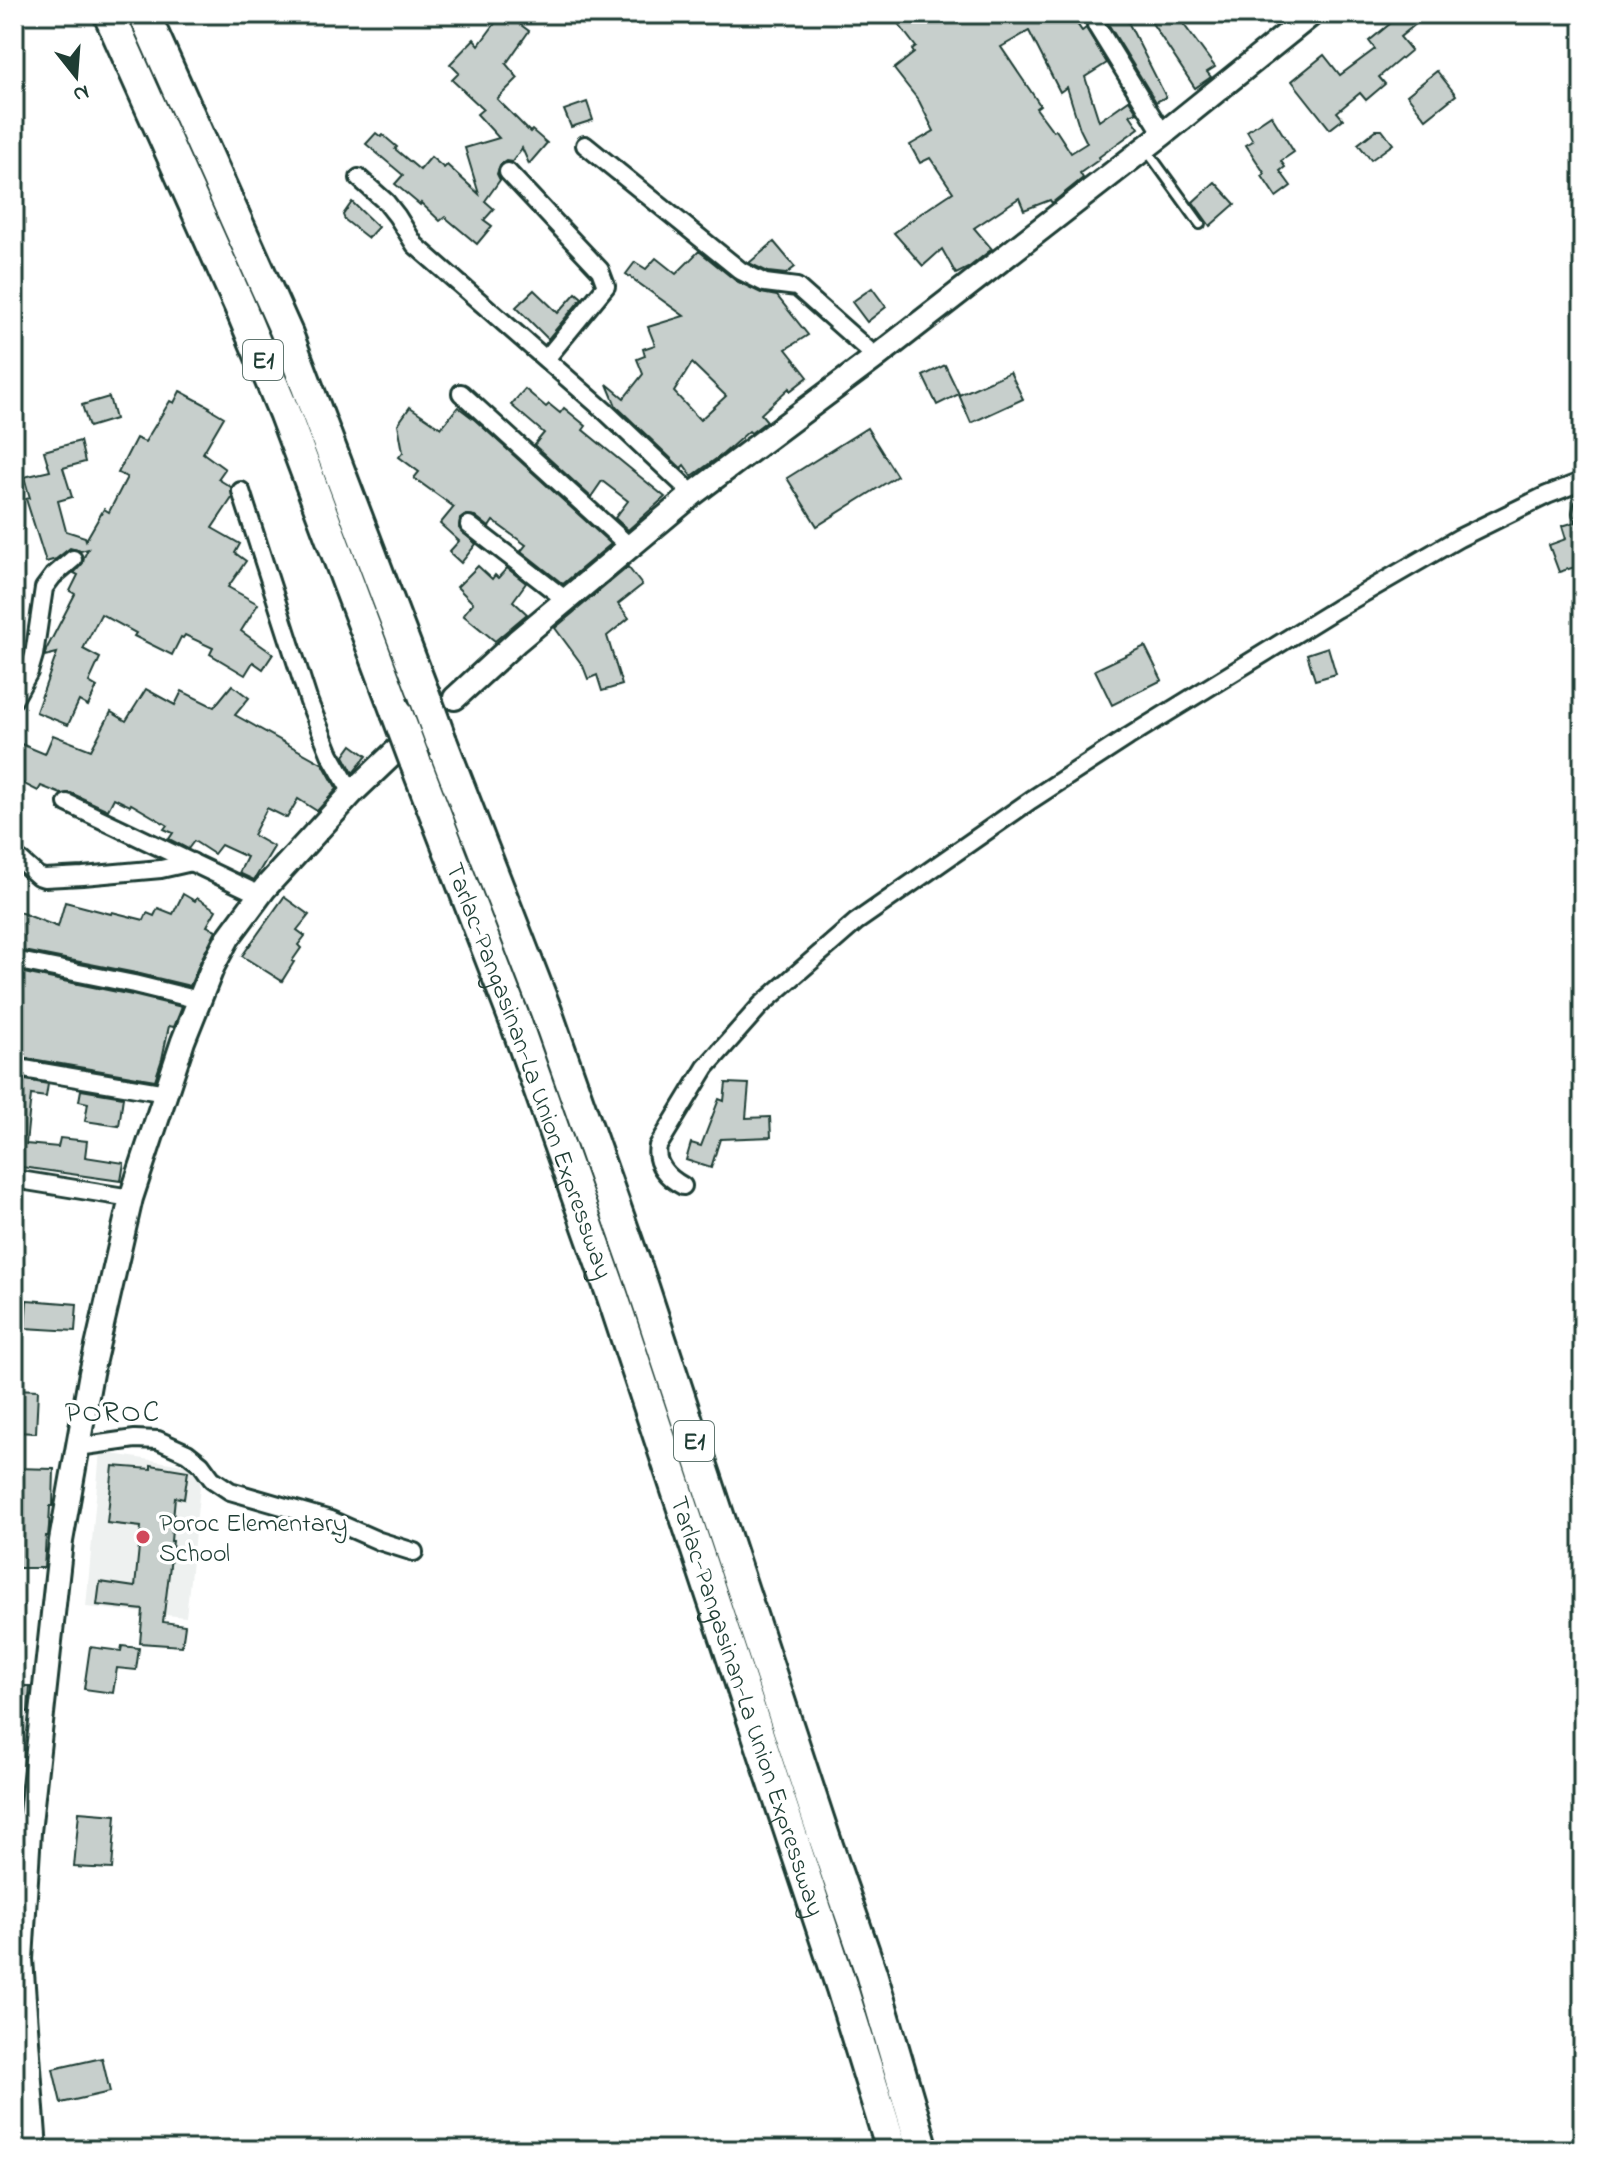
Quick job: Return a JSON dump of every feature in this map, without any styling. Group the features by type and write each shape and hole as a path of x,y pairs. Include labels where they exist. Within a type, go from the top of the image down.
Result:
{"highway":[{"name":"Tarlac-Pangasinan-La Union Expressway","path":"109,14 279,399 397,713 406,756 516,1023 613,1297 842,1988 892,2150"},
{"name":"Tarlac-Pangasinan-La Union Expressway","path":"144,14 287,334 546,1011 642,1284 871,1973 923,2150"}],"street":[{"path":"455,698 517,641 693,494 876,357 1312,14"},
{"path":"1096,25 1154,141"},
{"path":"585,145 741,271 765,283 797,287 876,357"},
{"path":"508,172 594,263 603,275 606,286 546,359"},
{"path":"359,178 392,209 415,245 546,359 693,494"},
{"path":"461,393 630,547"},
{"path":"683,1186 659,1165 656,1156 658,1146 706,1067 761,1005 856,922 1031,800 1336,609 1459,538 1583,481"},
{"path":"241,491 309,702 330,754 352,793"},
{"path":"469,525 566,600"},
{"path":"14,699 29,672 34,655 44,588 73,559"},
{"path":"35,2150 22,2090 19,1904 22,1829 61,1541 91,1373 131,1198 199,1000 228,938 260,895 352,793 406,756"},
{"path":"67,803 260,895"},
{"path":"21,861 44,878 161,869 192,862"},
{"path":"14,960 199,1000"},
{"path":"18,1068 166,1093"},
{"path":"14,1179 131,1198"},
{"path":"78,1447 135,1439 158,1440 187,1453 201,1464 212,1479 230,1491 331,1520 414,1552"}],"lane":[{"path":"1154,141 1200,224"}],"shaded area":[{"name":"Poroc Elementary School","path":"100,1452 202,1468 186,1617 86,1607"}],"building":[{"path":"502,14 529,31 506,64 518,78 497,99 530,132 532,130 547,143 529,164 522,148 512,162 506,161 500,165 497,174 500,180 485,201 494,209 484,220 492,226 477,244 445,217 440,221 395,184 403,175 366,144 376,133 381,137 383,135 420,170 431,157 444,168 447,165 479,194 465,148 499,138 477,114 483,109 452,80 459,73 450,64 474,39 479,45"},
{"path":"891,14 1070,14 1082,31 1086,28 1107,63 1085,77 1099,121 1129,100 1137,112 1130,115 1139,128 1080,173 1083,178 1052,203 1050,200 1024,210 1019,198 974,228 992,249 968,268 956,274 942,249 923,266 894,233 953,192 930,158 920,163 910,145 934,131 919,101 894,69 914,53 912,50 916,47","holes":["1029,31 1060,92 1067,87 1087,143 1071,153 1036,108 1040,105 1001,47"]},
{"path":"1114,14 1124,14 1166,97 1156,102 1107,22"},
{"path":"1146,14 1176,14 1215,67 1207,72 1211,77 1195,88"},
{"path":"1402,14 1428,14 1400,37 1411,50 1379,77 1385,84 1366,100 1360,93 1337,112 1343,119 1330,129 1292,81 1324,55 1340,75 1375,49 1369,41"},
{"path":"1437,71 1456,95 1426,119 1407,95"},
{"path":"587,102 593,120 571,127 564,110"},
{"path":"1271,115 1294,152 1281,161 1285,167 1280,171 1291,186 1276,197 1246,145 1253,141 1247,131"},
{"path":"1376,130 1382,130 1393,144 1371,160 1358,144"},
{"path":"1215,182 1235,204 1210,226 1193,202"},
{"path":"352,202 378,227 368,238 345,220 343,215"},
{"path":"774,242 795,267 786,274 768,272 749,263"},
{"path":"699,251 736,281 761,293 777,296 808,335 786,349 808,377 790,391 789,388 761,414 767,421 751,433 749,431 692,476 684,465 681,468 616,406 607,384 624,398 643,374 637,359 645,356 643,349 655,345 648,327 684,316 626,274 635,262 646,269 656,258 676,274","holes":["692,363 726,396 700,420 674,392"]},
{"path":"872,288 886,307 867,322 852,302"},
{"path":"534,290 558,313 576,293 582,298 548,339 516,307"},
{"path":"945,365 959,394 937,405 923,376"},
{"path":"1010,372 1023,399 971,423 959,395"},
{"path":"525,389 546,407 549,404 560,413 564,408 586,426 583,430 665,497 628,530 615,518 628,501 602,481 591,497 534,445 544,433 511,405"},
{"path":"180,391 224,417 203,453 225,469 218,479 231,487 232,498 212,528 240,544 235,553 246,561 228,587 258,604 241,631 273,654 263,669 253,662 245,675 210,654 213,648 185,635 172,655 134,636 136,633 101,614 83,649 100,658 89,682 97,687 88,706 79,701 68,725 36,712 57,653 45,656 46,650 75,594 70,591 78,575 74,573 83,563 88,549 70,548 56,559 46,562 26,499 30,498 24,477 50,471 44,451 80,441 85,462 63,468 72,497 58,501 66,531 86,540 104,509 109,512 127,477 118,473 136,438 145,442 170,401 174,403"},
{"path":"109,397 115,419 89,427 82,405"},
{"path":"410,407 441,428 458,407 611,544 563,584 521,551 526,545 493,521 489,527 475,516 466,515 460,519 459,528 476,544 461,563 449,552 459,541 440,524 454,507 414,478 419,472 399,457 403,452 398,424"},
{"path":"867,428 897,476 817,526 787,478"},
{"path":"1575,522 1583,524 1583,580 1580,580 1575,567 1559,572 1549,545 1566,539 1562,526"},
{"path":"478,566 492,579 495,575 498,578 507,568 526,583 513,601 527,614 495,641 463,615 473,603 457,587"},
{"path":"628,567 642,585 618,604 629,618 607,636 622,685 602,691 597,675 588,679 583,666 555,628"},
{"path":"1145,646 1162,680 1112,705 1095,670"},
{"path":"1328,647 1336,674 1315,680 1307,654"},
{"path":"232,685 249,698 235,715 323,764 337,789 317,811 298,799 287,818 267,808 253,835 274,847 254,880 239,873 247,857 221,845 214,854 194,841 188,849 169,839 173,833 164,829 167,825 131,804 114,798 108,810 71,793 61,794 41,786 38,791 14,779 14,741 45,754 53,735 91,750 111,712 126,721 146,689 175,705 182,691 214,707"},
{"path":"352,745 367,756 353,773 344,756"},
{"path":"183,894 195,901 197,898 216,910 207,926 216,930 190,986 14,949 14,910 58,927 65,902 144,920 147,913 154,916 158,908 173,914"},
{"path":"284,897 309,915 297,930 305,936 282,981 242,956"},
{"path":"14,971 182,1007 174,1027 169,1026 155,1080 14,1058 17,992 14,992"},
{"path":"14,1078 48,1084 46,1097 31,1095 26,1144 58,1147 60,1138 87,1141 85,1157 124,1163 121,1181 14,1166"},
{"path":"726,1083 749,1084 746,1118 770,1117 771,1137 720,1139 711,1168 686,1160 691,1143 701,1146 719,1099 724,1101"},
{"path":"81,1090 123,1097 119,1126 85,1121 88,1103 79,1101"},
{"path":"27,1300 77,1304 75,1331 25,1328"},
{"path":"14,1389 38,1390 36,1433 14,1432"},
{"path":"151,1465 188,1471 184,1499 175,1497 163,1622 185,1625 182,1646 140,1643 143,1610 97,1605 100,1582 135,1587 141,1527 107,1523 113,1466 151,1469"},
{"path":"14,1468 54,1469 53,1506 50,1506 44,1568 14,1568"},
{"path":"122,1646 139,1648 136,1670 117,1668 113,1693 84,1689 90,1647 121,1651"},
{"path":"14,1686 30,1686 28,1712 14,1711"},
{"path":"79,1812 116,1815 112,1869 74,1867"},
{"path":"102,2058 110,2092 61,2103 53,2069"}],"place":[{"name":"Poroc Elementary School","path":"143,1537"}],"district":[{"name":"POROC","path":"113,1411"}]}
